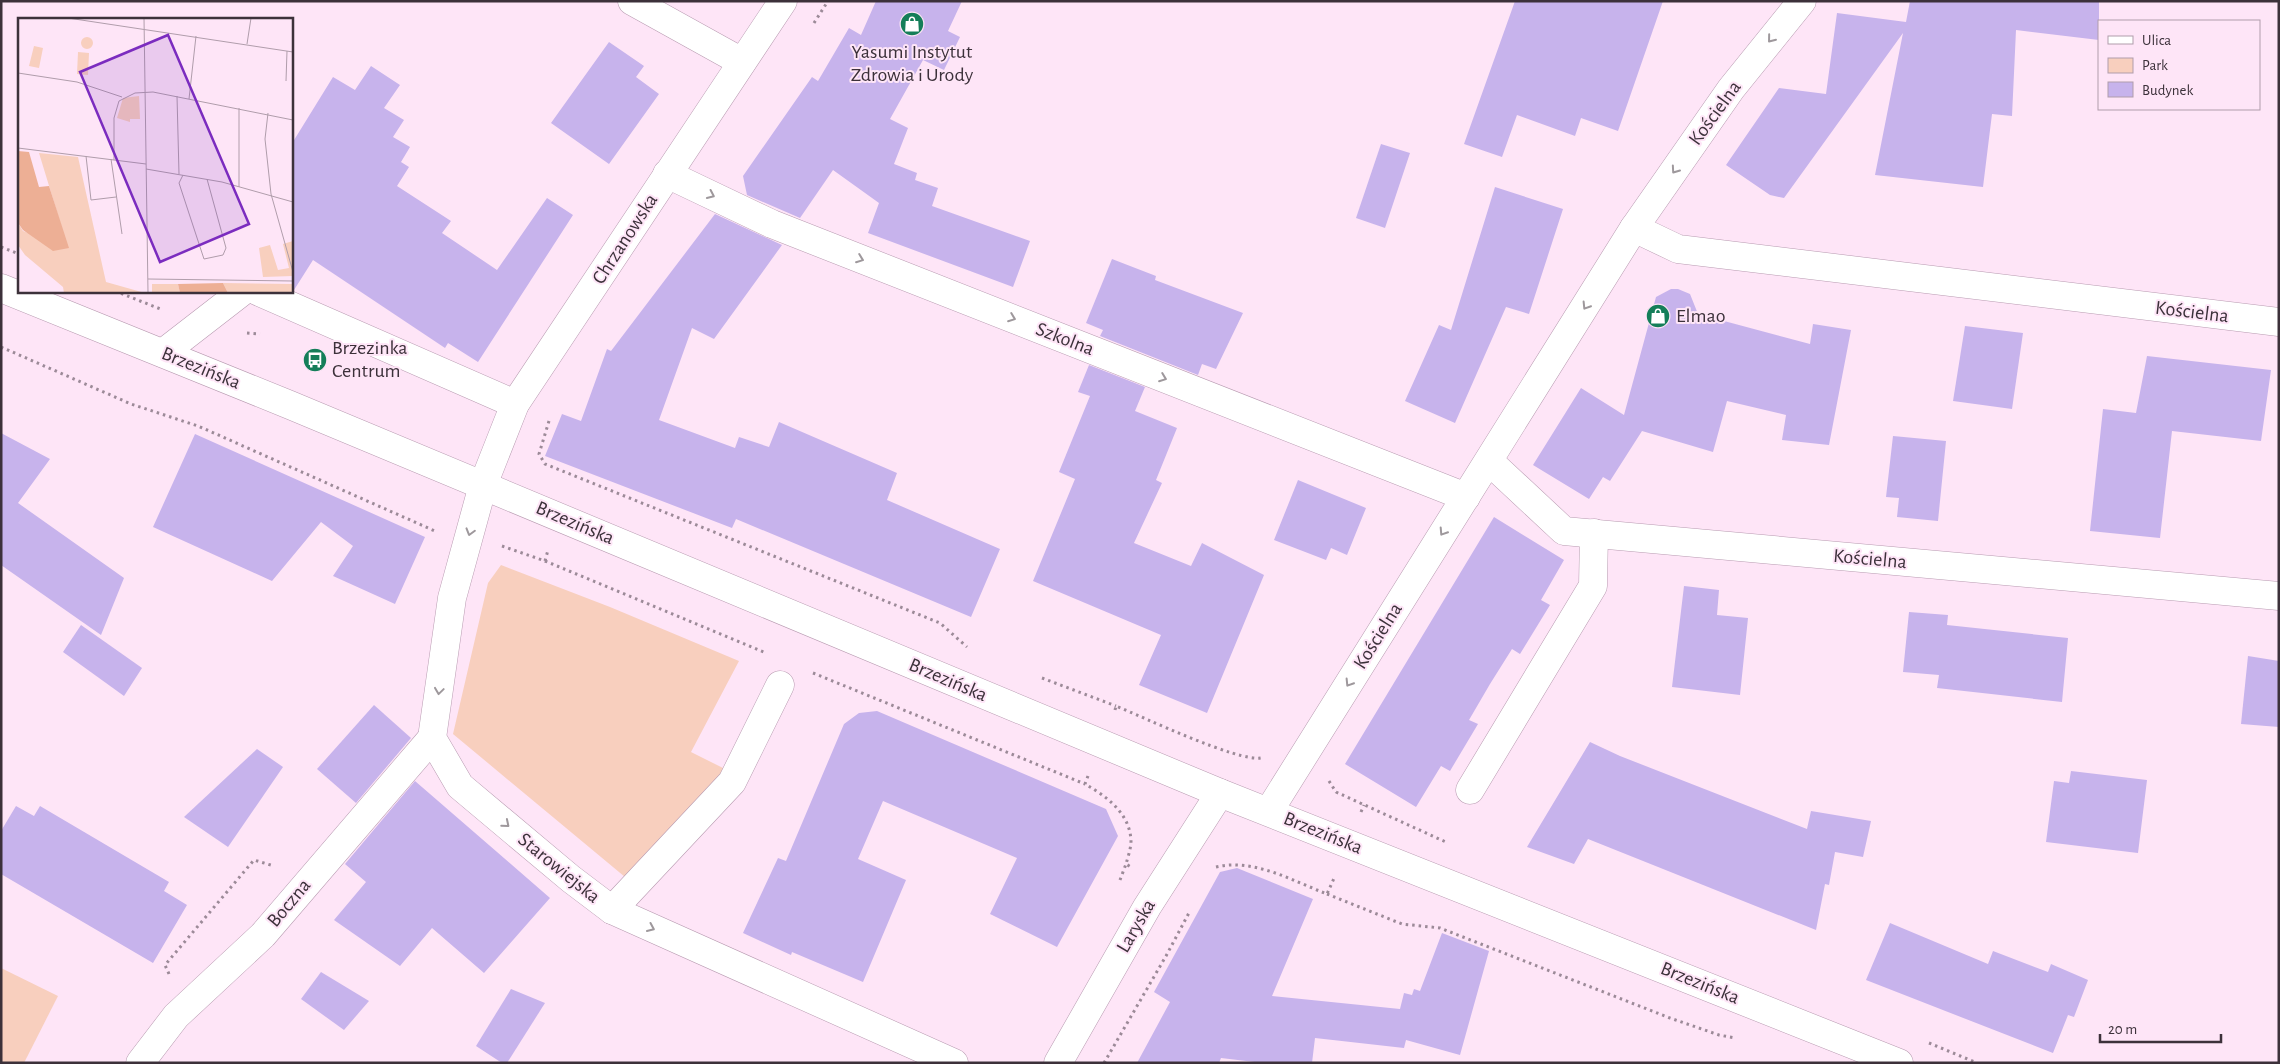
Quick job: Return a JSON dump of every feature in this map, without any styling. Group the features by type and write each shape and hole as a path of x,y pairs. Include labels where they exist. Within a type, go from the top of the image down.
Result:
{"street":[{"path":"632,1 742,62"},
{"name":"Chrzanowska","path":"484,485 515,404 783,1"},
{"name":"Kościelna","path":"1269,811 1634,228 1731,89 1802,1"},
{"name":"Szkolna","path":"667,174 772,224 1466,497"},
{"name":"Kościelna","path":"1634,228 1678,250 2279,322"},
{"name":"Brzezińska","path":"1,288 484,485 1220,793 1899,1063"},
{"path":"163,353 242,292"},
{"path":"259,292 515,404"},
{"name":"Kościelna","path":"1489,461 1564,531 2279,596"},
{"path":"432,738 452,598 484,485"},
{"path":"1470,790 1593,586 1594,534"},
{"path":"612,910 732,782 780,685"},
{"name":"Starowiejska","path":"432,738 460,786 571,879 612,910 954,1063"},
{"name":"Boczna","path":"140,1063 176,1016 262,934 432,738"},
{"name":"Laryska","path":"1058,1063 1147,907 1220,793"}],"path":[{"path":"812,26 828,1"},
{"path":"1,247 18,254"},
{"path":"1,347 131,404 198,426 439,533 508,547 545,561 574,476"},
{"path":"550,420 538,454 544,464 940,623 970,649"},
{"path":"1034,674 1116,706"},
{"path":"171,979 165,964 254,860 281,866"},
{"path":"1327,894 1402,924 1440,928 1670,1018 1719,1035 1739,1038"},
{"path":"1104,1063 1191,909"}],"green space":[{"path":"501,565 610,607 739,661 691,752 727,770 625,877 453,734 488,583"},
{"path":"1,968 58,996 24,1063 1,1063"}],"building":[{"path":"876,1 962,1 948,31 960,37 944,70 923,60 890,119 908,128 894,164 917,173 915,180 938,188 932,206 1030,241 1013,287 868,233 879,203 833,170 800,218 747,195 743,176 812,77 818,81 849,28 861,35"},
{"path":"1515,1 1663,1 1618,131 1581,118 1575,136 1517,115 1502,157 1464,144"},
{"path":"1910,1 2099,1 2098,40 2016,30 2012,116 1992,114 1983,187 1875,175 1903,33 1784,198 1770,195 1726,165 1779,88 1826,94 1837,13 1906,22"},
{"path":"609,42 644,66 636,77 659,94 609,164 551,123"},
{"path":"371,66 400,85 384,108 404,120 393,137 410,147 401,162 409,167 397,186 451,221 442,233 497,270 547,198 573,215 478,362 448,343 445,348 313,260 294,290 292,289 292,143 333,77 355,90"},
{"path":"1381,144 1410,153 1385,228 1356,218"},
{"path":"1495,187 1563,209 1529,314 1506,307 1455,423 1405,401 1439,325 1451,330"},
{"path":"715,214 782,245 714,339 692,328 659,420 735,448 739,437 769,447 779,422 897,473 887,500 1000,549 971,617 736,519 732,528 545,456 562,414 581,421 607,349 611,351"},
{"path":"1112,259 1156,276 1155,280 1243,313 1216,369 1202,364 1198,375 1100,336 1103,330 1086,323"},
{"path":"1671,289 1678,289 1690,294 1698,314 1810,344 1813,324 1851,330 1829,445 1782,440 1786,415 1727,401 1713,452 1642,431 1610,481 1603,477 1589,499 1533,465 1581,388 1624,415 1656,297"},
{"path":"1965,326 2023,333 2012,409 1953,401"},
{"path":"2147,356 2271,370 2261,441 2172,431 2160,538 2090,531 2103,409 2136,413"},
{"path":"1089,365 1145,387 1135,411 1177,428 1156,480 1162,483 1134,543 1191,566 1202,543 1264,575 1207,713 1139,685 1161,635 1033,581 1075,479 1059,472 1090,396 1078,392"},
{"path":"1,433 50,459 18,503 124,578 101,635 1,565"},
{"path":"195,434 425,537 395,604 333,576 353,546 321,522 272,581 153,527"},
{"path":"1893,436 1946,441 1938,521 1897,517 1899,498 1886,497"},
{"path":"1298,480 1366,508 1347,555 1331,548 1326,560 1274,540"},
{"path":"1494,517 1564,560 1541,600 1550,605 1520,654 1512,649 1490,684 1469,720 1478,724 1450,771 1441,766 1416,807 1345,764"},
{"path":"1684,586 1719,590 1717,615 1748,618 1740,695 1672,687"},
{"path":"1909,612 1948,615 1947,625 2068,638 2062,702 1937,688 1939,675 1903,672"},
{"path":"81,625 142,668 124,696 63,652"},
{"path":"2248,656 2279,661 2279,727 2241,724"},
{"path":"374,705 411,738 356,803 317,769"},
{"path":"877,711 1106,809 1118,836 1057,947 990,914 1017,858 883,801 858,859 906,880 863,982 792,952 791,955 743,933 778,858 786,861 844,724 859,713"},
{"path":"1590,742 1620,756 1807,829 1811,811 1871,821 1863,857 1835,852 1829,885 1825,884 1816,930 1588,839 1574,864 1527,847"},
{"path":"257,749 283,767 228,847 184,817"},
{"path":"2071,771 2147,780 2138,853 2046,842 2054,781 2069,783"},
{"path":"415,781 550,898 484,973 432,928 400,966 334,920 366,882 345,864"},
{"path":"16,806 34,816 40,806 169,882 164,891 187,905 153,963 1,874 1,831"},
{"path":"1237,868 1313,899 1272,996 1400,1009 1404,993 1412,995 1414,989 1420,991 1442,933 1489,951 1460,1055 1406,1040 1404,1048 1315,1038 1312,1063 1263,1063 1221,1058 1219,1063 1137,1063 1170,1002 1154,992 1220,872"},
{"path":"1890,923 1988,964 1993,951 2048,972 2051,964 2088,980 2074,1017 2068,1015 2053,1053 1866,980"},
{"path":"321,972 369,1001 344,1030 301,999"},
{"path":"511,989 545,1003 507,1063 502,1063 476,1046"}],"place":[{"name":"Yasumi Instytut Zdrowia i Urody","path":"912,24"},
{"name":"Elmao","path":"1658,316"},
{"name":"Brzezinka Centrum","path":"315,360"}]}
